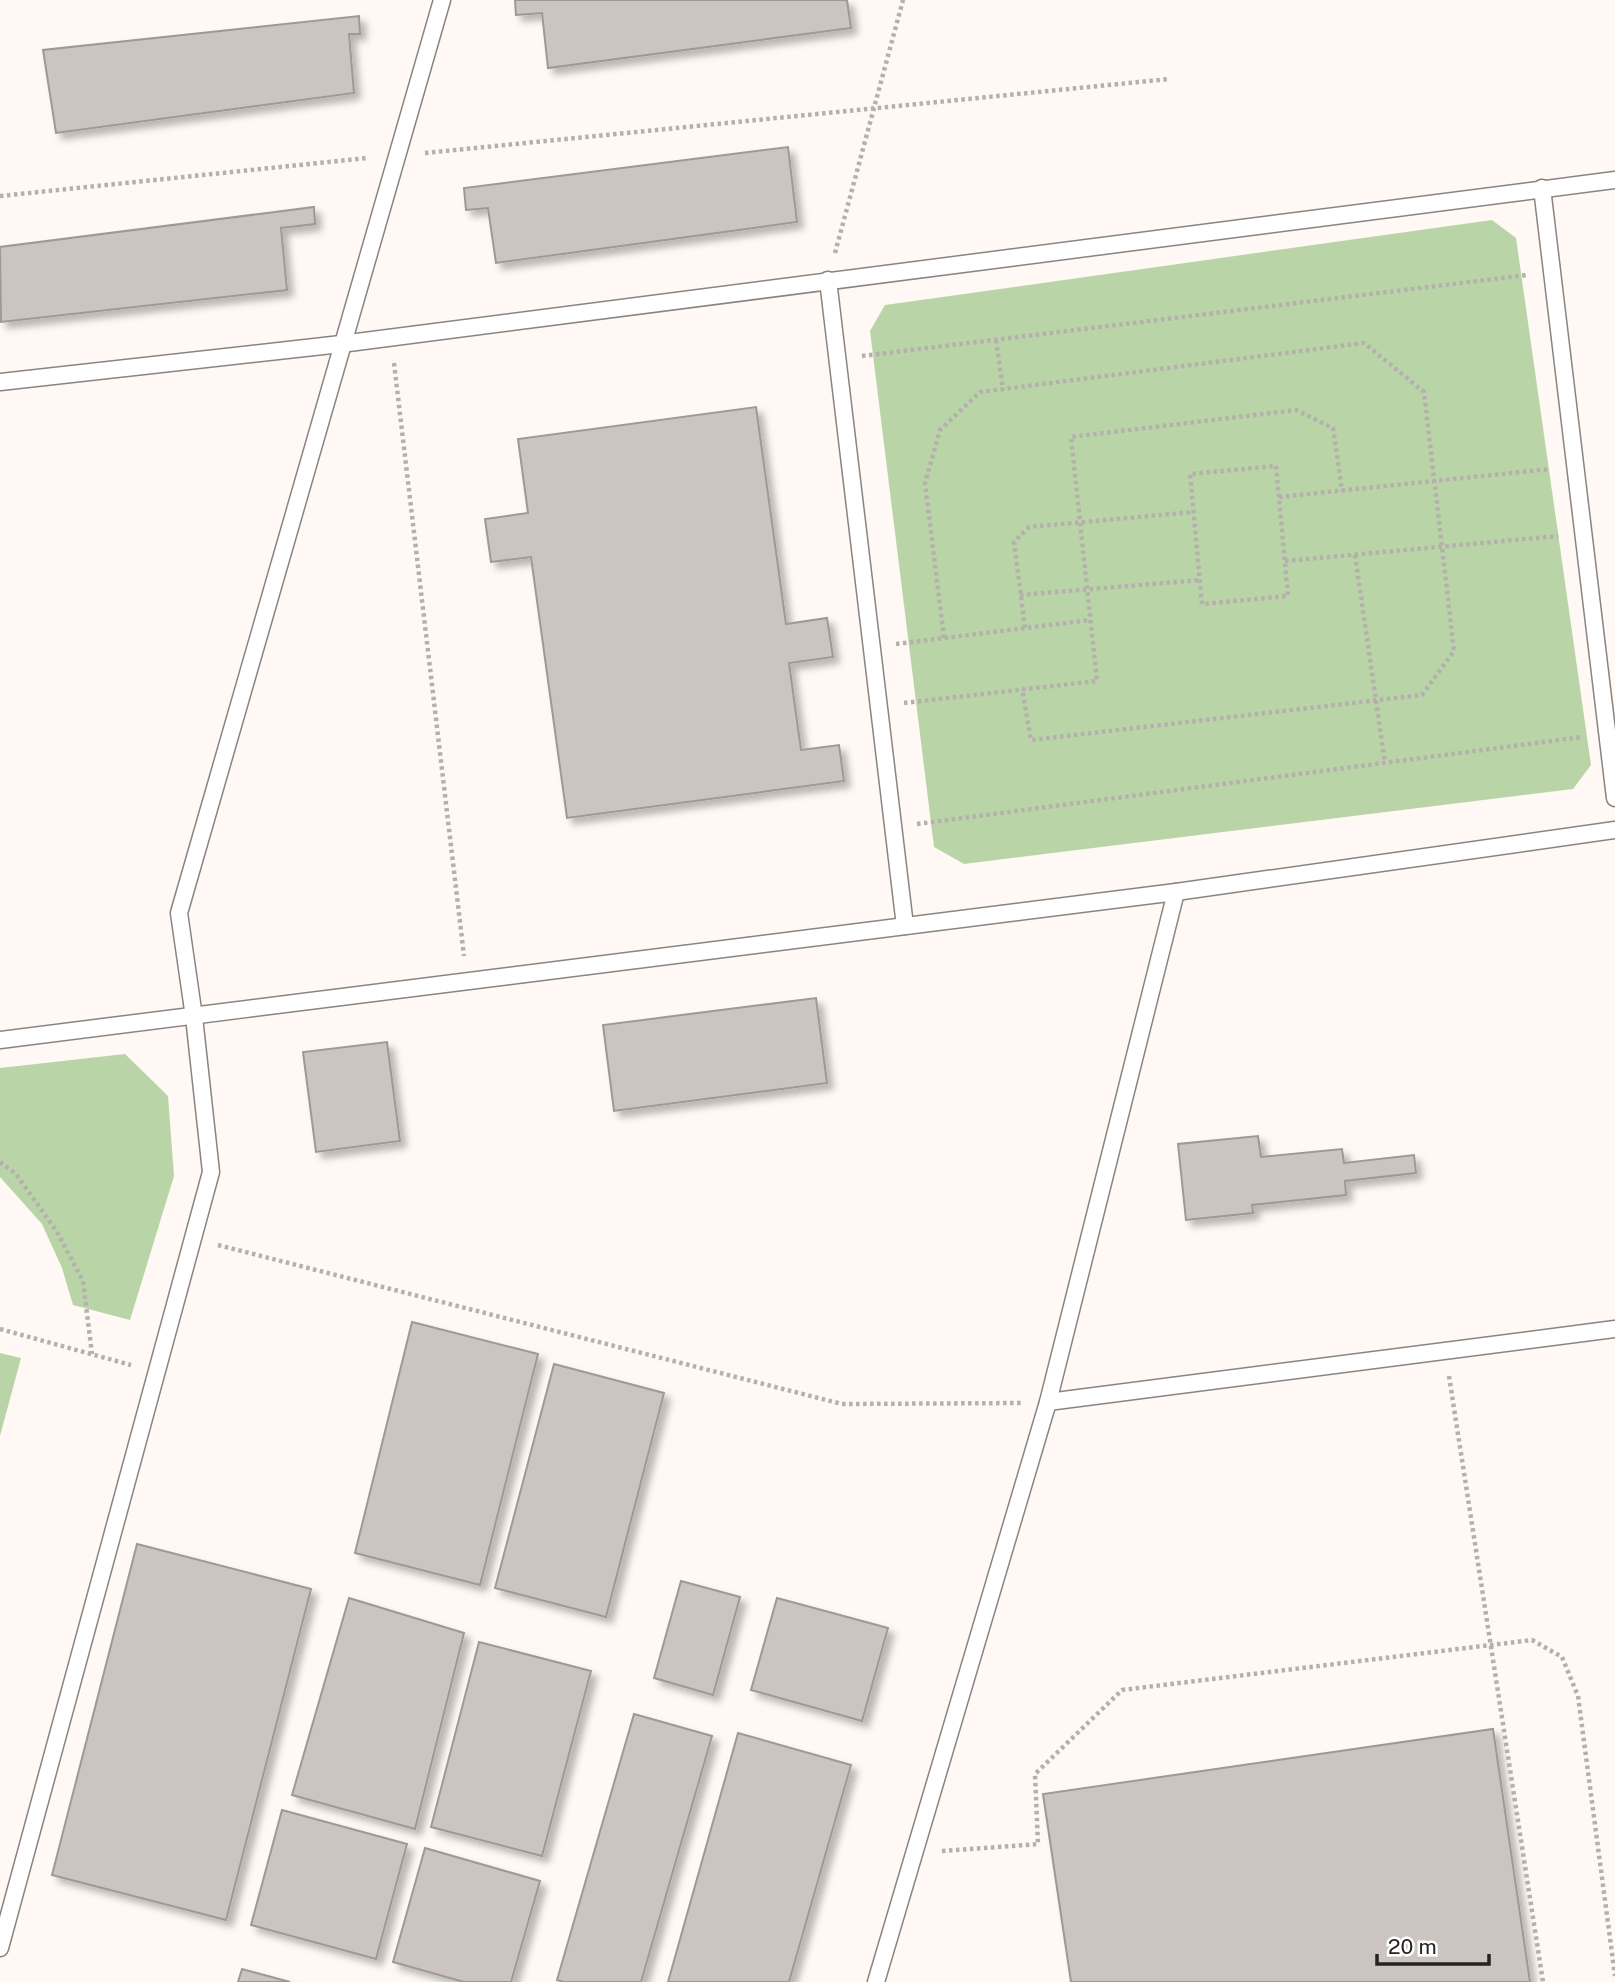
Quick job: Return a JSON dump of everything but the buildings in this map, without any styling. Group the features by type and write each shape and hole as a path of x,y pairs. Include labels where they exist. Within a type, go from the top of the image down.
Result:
{"lane":[{"path":"0,1948 211,1172 194,1017 179,914 442,0"},
{"path":"0,382 391,338 1615,180"},
{"path":"1542,188 1615,798"},
{"path":"828,280 905,926"},
{"path":"0,1040 1175,892 1615,830"},
{"path":"876,1982 1048,1402 1175,892"},
{"path":"1048,1402 1615,1329"}],"path":[{"path":"828,280 904,0"},
{"path":"0,197 1169,79"},
{"path":"837,359 1552,272"},
{"path":"391,338 467,982"},
{"path":"996,340 1003,390"},
{"path":"944,638 925,483 940,430 981,393 1364,343 1424,392 1454,651 1422,695 1031,740 1022,689"},
{"path":"879,706 1097,681 1071,437 1296,410 1333,428 1342,491"},
{"path":"1276,466 1288,596 1202,604 1194,512 1190,474 1276,466"},
{"path":"1279,498 1576,466"},
{"path":"1025,628 1014,542 1029,527 1194,512"},
{"path":"1285,561 1583,534"},
{"path":"1355,555 1385,763"},
{"path":"1020,595 1200,580"},
{"path":"872,647 1090,620"},
{"path":"893,827 1607,734"},
{"path":"0,1162 16,1174 57,1232 83,1281 92,1354"},
{"path":"193,1238 842,1405 1048,1402"},
{"path":"0,1329 156,1372"},
{"path":"1446,1351 1543,1982"},
{"path":"914,1853 1038,1844 1035,1774 1122,1690 1532,1640 1562,1657 1578,1696 1615,1976"}],"green space":[{"path":"1492,220 1516,238 1591,765 1573,789 964,864 934,847 870,331 885,305"},
{"path":"125,1054 168,1096 174,1176 130,1320 73,1305 62,1268 42,1224 0,1177 0,1068"},
{"path":"0,1353 21,1358 0,1436"}]}
